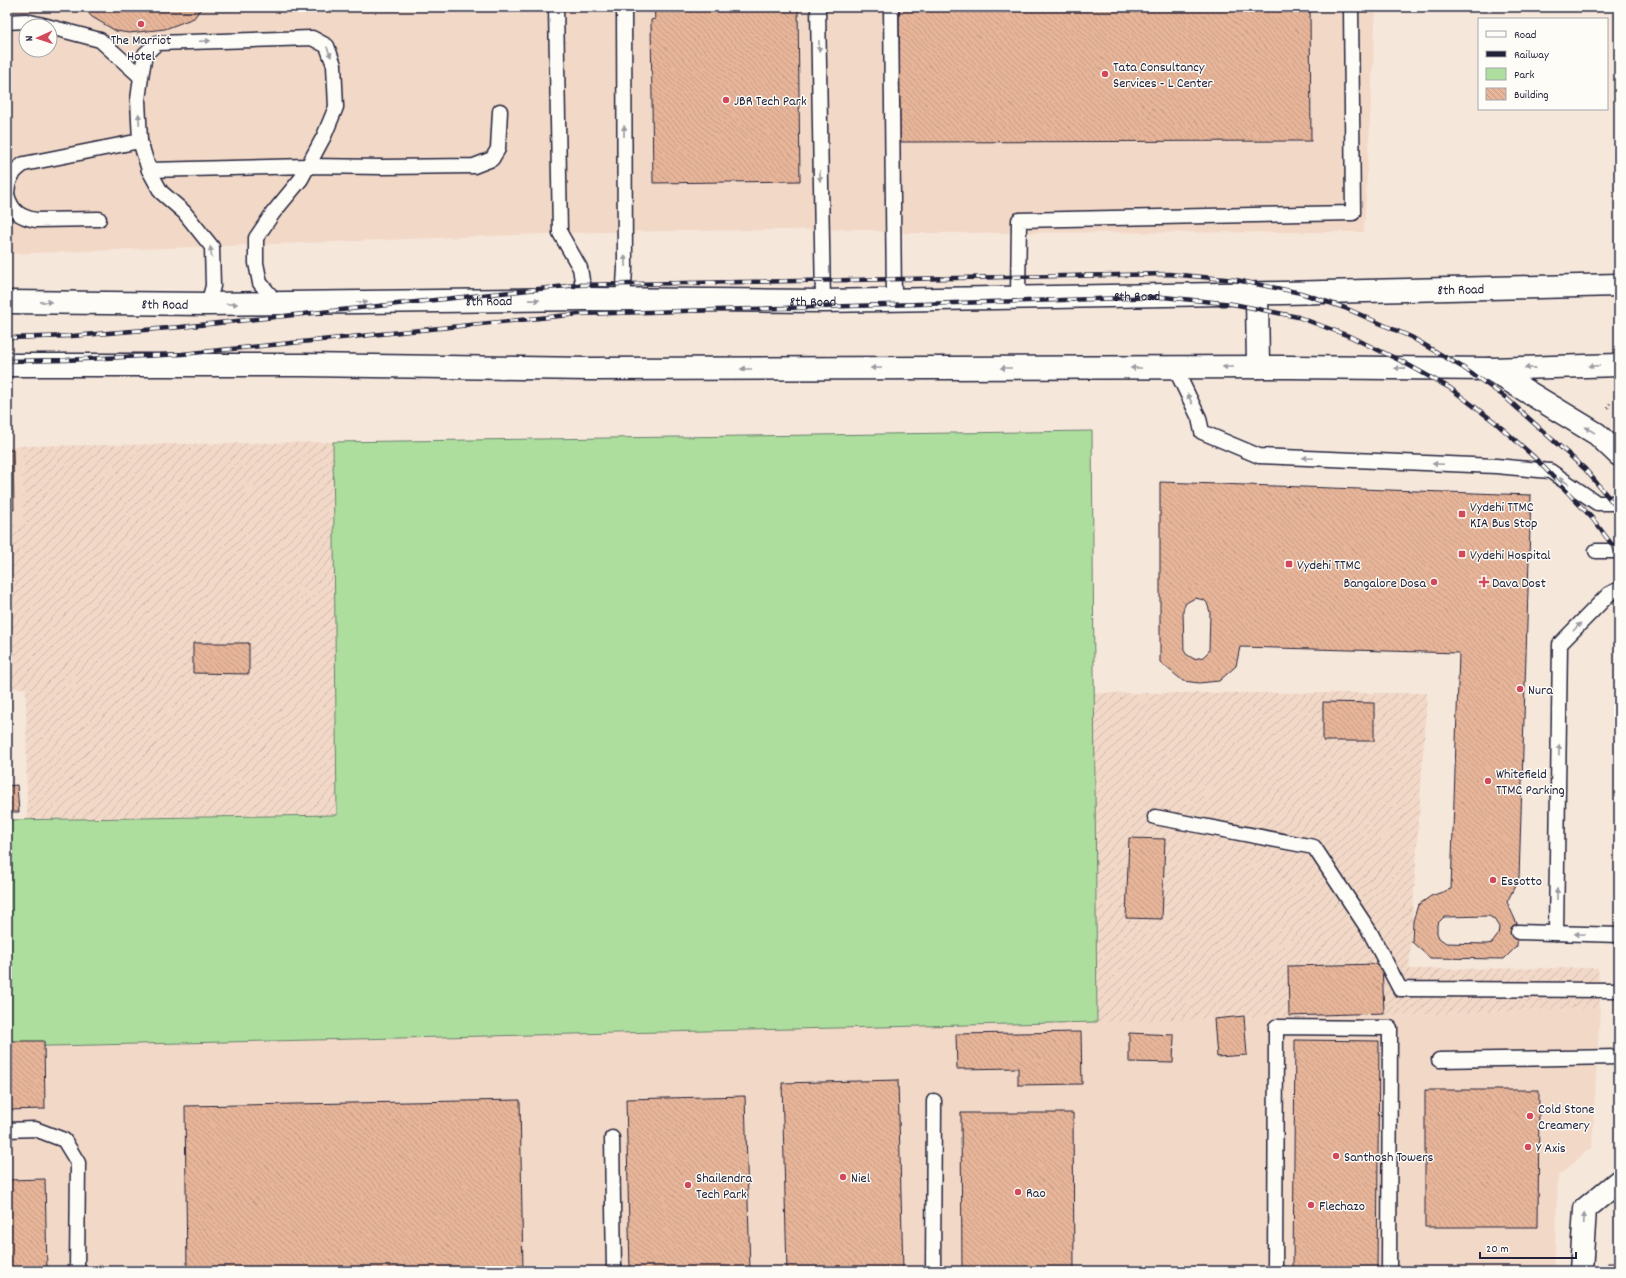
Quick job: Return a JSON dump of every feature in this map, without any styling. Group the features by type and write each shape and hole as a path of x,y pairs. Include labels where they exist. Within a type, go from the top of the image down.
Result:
{"main road":[{"name":"8th Road","path":"7,302 208,304 585,299 822,301 1257,294 1619,285"},
{"path":"1257,294 1258,367"},
{"path":"7,365 303,365 589,369 1258,367 1490,369 1619,365"},
{"path":"1490,369 1597,434 1619,455"},
{"path":"1581,1271 1585,1209 1619,1181"}],"lane":[{"path":"556,7 560,233 580,268 585,299"},
{"path":"623,300 625,269 624,7"},
{"path":"818,7 822,301"},
{"path":"891,7 894,300"},
{"path":"1018,297 1019,220 1353,213 1351,7"},
{"path":"7,22 18,21"},
{"path":"58,29 100,40 141,77"},
{"path":"208,304 213,286 212,248 184,212 160,192 149,170 140,141 138,100 145,54 157,43 312,38 327,46 334,65 336,107 324,136 301,179 273,213 256,238 256,263 260,283 277,303"},
{"path":"149,170 308,166 474,166 492,159 498,149 500,111"},
{"path":"99,218 36,220 26,218 16,212 10,204 7,194 11,176 24,164 140,141"},
{"path":"1175,368 1199,418 1202,432 1259,456 1496,466 1550,471 1596,504 1619,504"},
{"path":"1596,551 1619,551"},
{"path":"1556,934 1560,644 1609,594 1619,590"},
{"path":"1155,817 1314,847 1370,932 1400,990 1619,990"},
{"path":"1518,932 1619,935"},
{"path":"1274,1271 1276,1027 1284,1027 1390,1028 1389,1271"},
{"path":"1439,1060 1619,1057"},
{"path":"933,1271 934,1101"},
{"path":"7,1130 35,1129 64,1140 78,1163 77,1271"},
{"path":"612,1138 614,1271"}],"shaded area":[{"path":"7,7 1376,7 1364,232 893,233 863,229 599,232 7,254"},
{"path":"333,442 337,815 27,819 26,688 7,688 7,525 23,525 22,446"},
{"path":"7,446 22,446 23,525 7,525"},
{"path":"1094,693 1427,693 1409,969 1598,968 1600,1008 1413,1015 1260,1017 1097,1022"},
{"path":"1600,1008 1592,1147 1558,1176 1554,1271 7,1271 7,1047 1260,1017 1413,1015"}],"green space":[{"path":"1092,431 1097,1022 7,1047 7,820 337,815 333,442"}],"building":[{"name":"The Marriot Hotel","path":"83,7 202,7 194,18 165,29 129,33 116,31 92,17"},
{"name":"JBR Tech Park","path":"654,7 798,7 800,181 653,183 651,20 655,19"},
{"name":"Tata Consultancy Services - L Center","path":"899,7 1310,7 1311,141 900,142"},
{"path":"7,450 13,450 14,510 7,510"},
{"name":"Whitefield TTMC Parking","path":"1160,482 1531,495 1519,878 1507,902 1518,926 1517,946 1504,959 1430,958 1412,942 1413,921 1418,905 1431,896 1451,889 1459,653 1240,647 1236,666 1219,681 1199,683 1183,681 1160,662","holes":["1195,598 1204,600 1207,603 1210,612 1209,651 1203,657 1194,659 1186,654 1184,650 1183,611 1186,603","1489,916 1494,919 1499,927 1498,935 1492,943 1446,943 1439,938 1437,933 1437,924 1444,917"]},
{"path":"193,643 249,643 249,674 193,673"},
{"path":"1323,702 1374,703 1374,741 1323,741"},
{"path":"17,785 19,812 7,812 7,786"},
{"path":"1129,838 1165,839 1162,919 1126,918"},
{"path":"1382,964 1384,1013 1289,1016 1288,966"},
{"path":"1244,1016 1247,1055 1217,1057 1214,1019"},
{"path":"1081,1032 1082,1084 1018,1085 1018,1068 957,1069 956,1034"},
{"path":"1129,1033 1174,1035 1173,1063 1129,1062"},
{"name":"Santhosh Towers","path":"1295,1040 1379,1041 1377,1271 1293,1271"},
{"path":"7,1041 44,1041 45,1109 7,1110"},
{"name":"Niel","path":"898,1080 903,1271 787,1271 782,1083"},
{"path":"1425,1090 1539,1090 1538,1227 1425,1227"},
{"name":"Shailendra Tech Park","path":"745,1096 750,1271 630,1271 626,1099"},
{"path":"520,1100 523,1271 187,1271 185,1106"},
{"name":"Rao","path":"961,1113 1073,1113 1074,1271 962,1271"},
{"path":"45,1179 47,1271 7,1271 7,1180"},
{"path":"1608,1263 1619,1263 1619,1271 1608,1271"}],"railway":[{"path":"7,338 72,336 181,327 576,285 1169,274 1236,280 1301,293 1345,308 1411,337 1462,367 1505,397 1585,469 1619,510"},
{"path":"7,361 66,360 182,354 579,314 1163,297 1233,304 1298,317 1349,336 1401,361 1450,388 1496,423 1534,457 1592,518 1619,554"}],"place":[{"name":"The Marriot Hotel","path":"141,24"},
{"name":"Tata Consultancy Services - L Center","path":"1105,74"},
{"name":"JBR Tech Park","path":"726,100"},
{"name":"Vydehi TTMC KIA Bus Stop","path":"1462,514"},
{"name":"Vydehi Hospital","path":"1462,554"},
{"name":"Vydehi TTMC","path":"1289,564"},
{"name":"Bangalore Dosa","path":"1434,582"},
{"name":"Dava Dost","path":"1484,582"},
{"name":"Nura","path":"1520,689"},
{"name":"Whitefield TTMC Parking","path":"1488,781"},
{"name":"Essotto","path":"1493,880"},
{"name":"Cold Stone Creamery","path":"1530,1116"},
{"name":"Y Axis","path":"1528,1147"},
{"name":"Santhosh Towers","path":"1336,1156"},
{"name":"Niel","path":"843,1177"},
{"name":"Shailendra Tech Park","path":"688,1185"},
{"name":"Rao","path":"1018,1192"},
{"name":"Flechazo","path":"1311,1205"}]}
